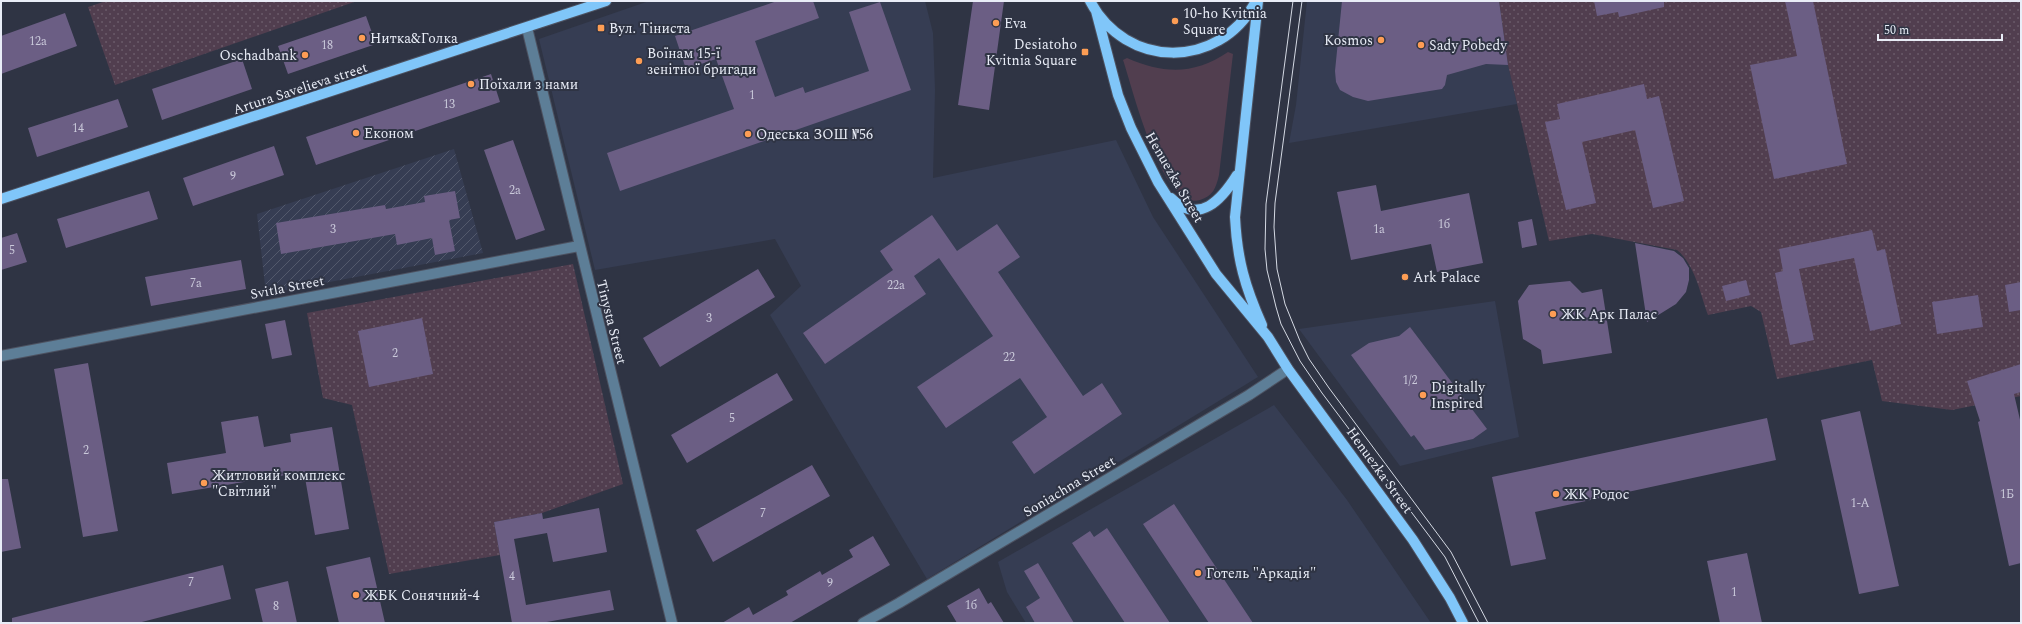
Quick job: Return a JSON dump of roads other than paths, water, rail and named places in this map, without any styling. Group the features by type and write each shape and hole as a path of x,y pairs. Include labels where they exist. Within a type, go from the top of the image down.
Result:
{"main road":[{"name":"Artura Savelieva street","path":"1,199 606,1"},
{"path":"1090,1 1107,25 1121,37 1137,46 1154,51 1172,53 1190,52 1223,38 1238,27 1249,14 1257,1"},
{"name":"Henuezka Street","path":"1257,1 1238,174 1235,217 1236,244 1243,276 1268,337"},
{"name":"Henuezka Street","path":"1096,11 1118,95 1131,128 1158,182 1216,274 1268,337 1288,369 1413,540 1450,598 1463,623"},
{"path":"1158,182 1174,201 1182,207 1197,210 1211,206 1217,202 1224,195 1238,174"}],"street":[{"name":"Tinysta Street","path":"527,28 672,623"},
{"name":"Svitla Street","path":"1,356 579,246"},
{"name":"Soniachna Street","path":"863,623 899,604 1249,395 1288,369"}],"tram line":[{"path":"1293,1 1266,204 1265,249 1267,270 1281,324 1300,361 1322,393 1445,557 1479,623"},
{"path":"1302,1 1275,203 1274,227 1277,269 1285,304 1309,359 1451,552 1488,623"}],"place":[{"name":"10-ho Kvitnia Square","path":"1175,21"},
{"name":"Eva","path":"996,23"},
{"name":"Вул. Тіниста","path":"601,28"},
{"name":"Нитка&Голка","path":"362,38"},
{"name":"Kosmos","path":"1381,40"},
{"name":"Sady Pobedy","path":"1421,45"},
{"name":"Desiatoho Kvitnia Square","path":"1085,52"},
{"name":"Oschadbank","path":"305,55"},
{"name":"Воїнам 15-ї зенітної бригади","path":"639,61"},
{"name":"Поїхали з нами","path":"471,84"},
{"name":"Економ","path":"356,133"},
{"name":"Одеська ЗОШ №56","path":"748,134"},
{"name":"Ark Palace","path":"1405,277"},
{"name":"ЖК Арк Палас","path":"1553,314"},
{"name":"Digitally Inspired","path":"1423,395"},
{"name":"Житловий комплекс \"Світлий\"","path":"204,483"},
{"name":"ЖК Родос","path":"1556,494"},
{"name":"Готель \"Аркадія\"","path":"1198,573"},
{"name":"ЖБК Сонячний-4","path":"356,595"}]}
